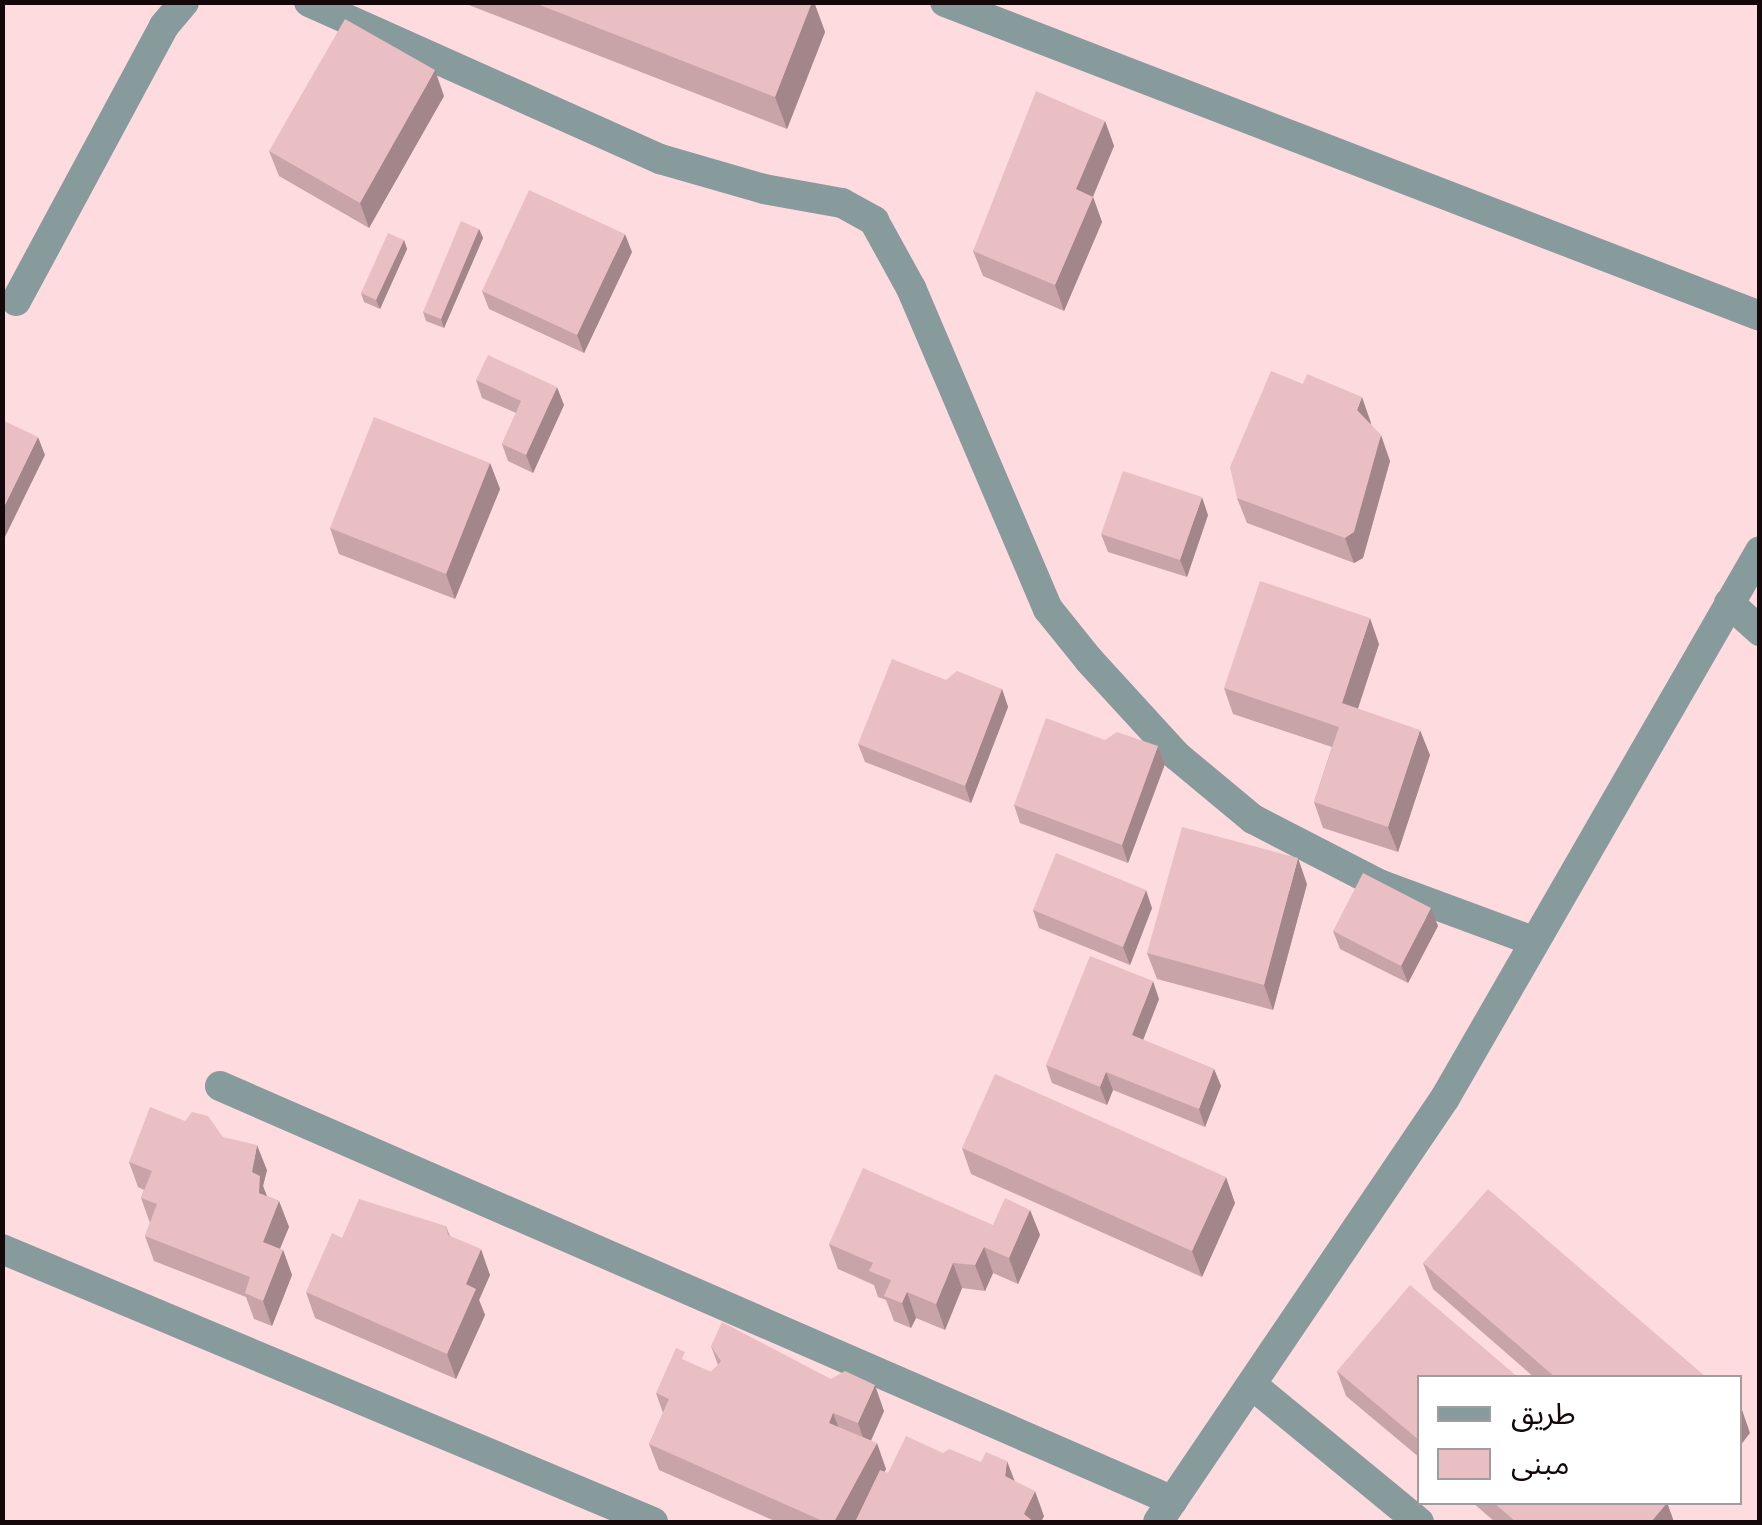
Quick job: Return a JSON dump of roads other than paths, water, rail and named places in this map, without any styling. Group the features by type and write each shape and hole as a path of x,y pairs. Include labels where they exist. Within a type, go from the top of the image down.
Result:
{"street":[{"path":"16,301 164,26 184,2"},
{"path":"310,2 660,159 764,189 842,203 874,221 911,288 1048,608 1089,660 1177,756 1253,818 1364,877 1533,942"},
{"path":"945,2 1760,316"},
{"path":"220,1086 1166,1512 1445,1098 1760,551"},
{"path":"1729,603 1760,631"},
{"path":"2,1248 653,1522"},
{"path":"1252,1385 1419,1522"}]}
